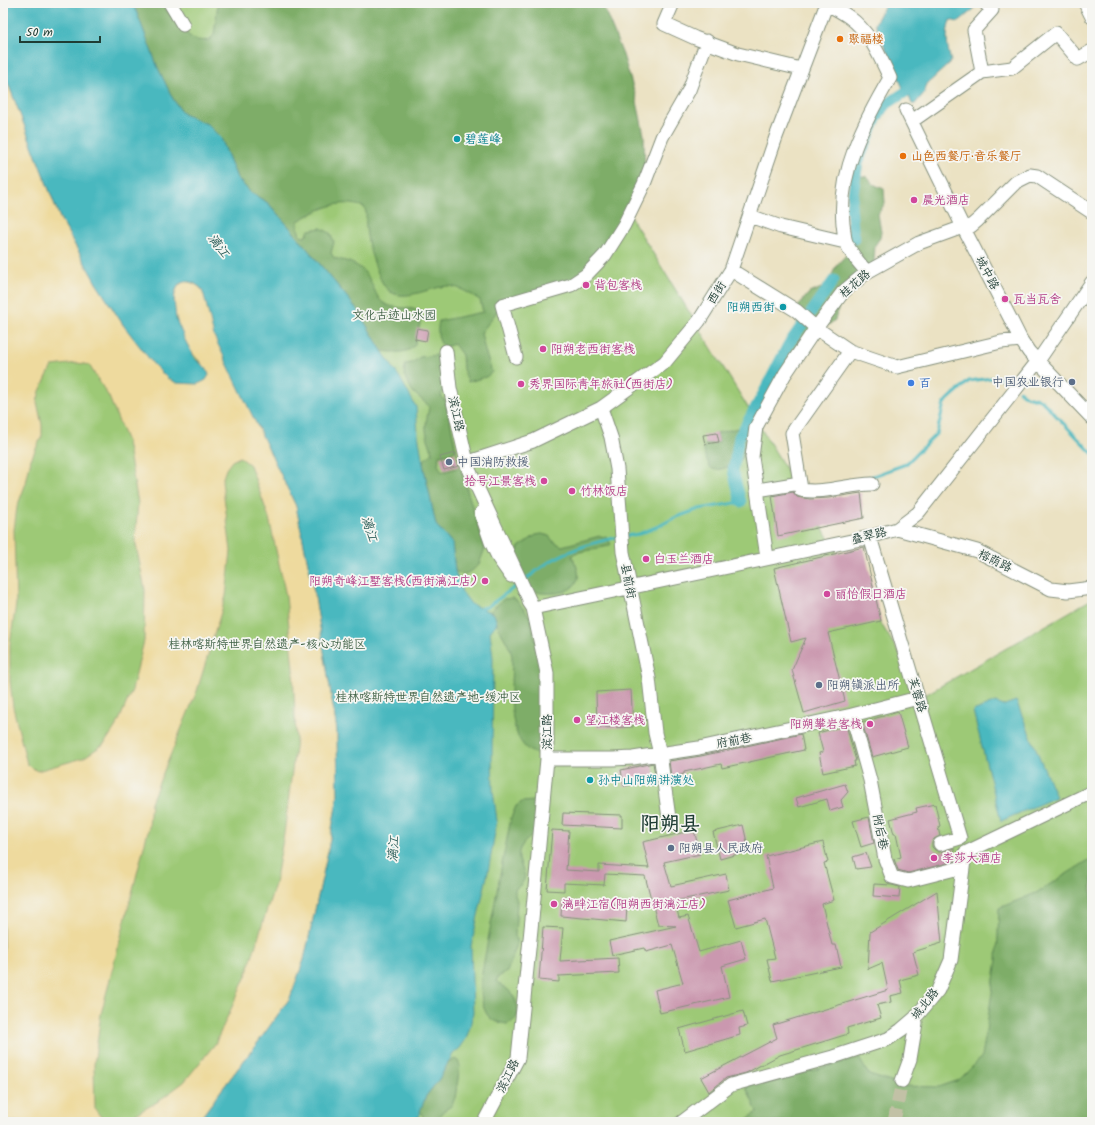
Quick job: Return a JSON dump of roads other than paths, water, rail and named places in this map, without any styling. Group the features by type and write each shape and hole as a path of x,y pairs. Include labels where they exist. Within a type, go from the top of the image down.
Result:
{"street":[{"path":"170,3 183,25"},
{"path":"673,3 664,24 738,54 801,69"},
{"path":"985,3 992,10 974,30 982,72 1012,68 1056,33 1078,59 1092,51"},
{"path":"1085,3 1092,17"},
{"path":"827,4 848,16 862,29 872,41 890,78 870,111 860,135 851,161 842,213 845,242 854,257 867,272"},
{"name":"西街","path":"466,464 533,442 601,408 666,362 699,321 731,270 776,137 827,4"},
{"path":"516,357 502,306 571,285 586,275 605,255 624,225 644,184 662,137 689,90 707,41"},
{"name":"城中路","path":"982,72 909,115 963,227 1021,340 1029,352 1092,418"},
{"name":"桂花路","path":"767,557 752,457 756,427 786,374 816,328 843,292 867,272 919,243 963,227 971,226 1016,182 1030,175 1037,176 1090,211 1092,210"},
{"path":"750,216 781,227 845,242"},
{"path":"731,270 797,311 816,328 850,351 897,367 1001,342 1021,340"},
{"name":"叠翠路","path":"533,608 767,557 870,537 897,529 918,513 1038,361 1092,282"},
{"name":"滨江路","path":"446,351 450,388 466,464 491,542 499,559 533,608 547,673 547,759 518,1058 484,1122"},
{"path":"850,351 792,433 801,490 812,492 872,484"},
{"name":"县前街","path":"601,408 611,437 617,469 623,552 649,678 655,733 660,754 670,825"},
{"path":"466,464 533,608 870,537 960,838 940,844"},
{"path":"757,492 800,483"},
{"name":"榕荫路","path":"897,529 977,551 1051,589 1068,591 1092,588"},
{"name":"芙蓉路","path":"870,537 965,853"},
{"name":"府前巷","path":"547,759 613,759 660,754 744,739 852,715 918,698"},
{"name":"附后巷","path":"852,715 870,780 885,859 892,877 908,881 962,867"},
{"path":"965,853 1092,792"},
{"name":"城北路","path":"682,1122 731,1085 833,1057 888,1039 915,1018 938,990 951,960 965,853"},
{"path":"902,1081 910,1059 916,1023 915,1018"}],"water":[{"name":"漓江","path":"3,3 133,3 158,68 173,99 183,114 207,124 221,138 237,178 251,193 268,203 356,308 400,378 416,407 418,434 423,464 436,525 452,543 455,571 462,592 471,604 494,614 497,623 490,632 493,658 493,790 497,821 488,872 471,946 473,1012 466,1039 460,1048 453,1054 439,1079 426,1096 416,1122 198,1122 290,998 304,960 327,856 338,796 337,730 315,597 296,506 214,336 201,288 194,283 186,281 179,284 175,292 174,300 176,319 185,340 195,359 206,368 209,375 206,380 198,384 177,383 167,378 154,365 124,326 96,283 60,218 3,70"},
{"path":"886,3 970,3 974,9 958,22 950,20 947,31 947,41 951,62 927,84 924,93 915,104 912,104 907,91 903,88 875,24"},
{"path":"1016,701 1056,797 1001,821 973,711 996,702 1002,706"}],"waterway":[{"path":"854,239 851,207 858,162 877,117 887,104 907,91"},
{"path":"741,502 733,471 739,437 788,345 834,280"},
{"path":"865,479 906,464 937,433 944,403 969,381 999,377 1013,386"},
{"path":"1019,391 1026,396 1041,400 1092,453"},
{"path":"625,536 639,534 674,518 699,509 741,502"},
{"path":"523,581 549,562 565,553 619,537"},
{"path":"481,608 487,607 519,584"}],"tunnel":[{"path":"894,1122 902,1081"}],"place":[{"name":"聚福楼","path":"840,39"},
{"name":"碧莲峰","path":"457,139"},
{"name":"山色西餐厅·音乐餐厅","path":"903,156"},
{"name":"晨光酒店","path":"914,200"},
{"name":"背包客栈","path":"586,285"},
{"name":"瓦当瓦舍","path":"1005,299"},
{"name":"阳朔西街","path":"783,307"},
{"name":"阳朔老西街客栈","path":"543,349"},
{"name":"中国农业银行","path":"1072,382"},
{"name":"百","path":"911,383"},
{"name":"秀界国际青年旅社(西街店)","path":"521,384"},
{"name":"中国消防救援","path":"449,462"},
{"name":"拾号江景客栈","path":"544,481"},
{"name":"竹林饭店","path":"572,491"},
{"name":"白玉兰酒店","path":"646,559"},
{"name":"阳朔奇峰江墅客栈(西街漓江店)","path":"485,581"},
{"name":"丽怡假日酒店","path":"827,594"},
{"name":"阳朔镇派出所","path":"819,685"},
{"name":"望江楼客栈","path":"577,720"},
{"name":"阳朔攀岩客栈","path":"870,724"},
{"name":"孙中山阳朔讲演处","path":"590,780"},
{"name":"阳朔县人民政府","path":"671,848"},
{"name":"李莎大酒店","path":"934,858"},
{"name":"漓畔江宿(阳朔西街漓江店)","path":"554,904"}],"district":[{"name":"阳朔县","path":"670,825"}],"park label":[{"name":"文化古迹山水园","path":"394,315"},
{"name":"桂林喀斯特世界自然遗产-核心功能区","path":"267,644"},
{"name":"桂林喀斯特世界自然遗产地-缓冲区","path":"428,697"}]}
